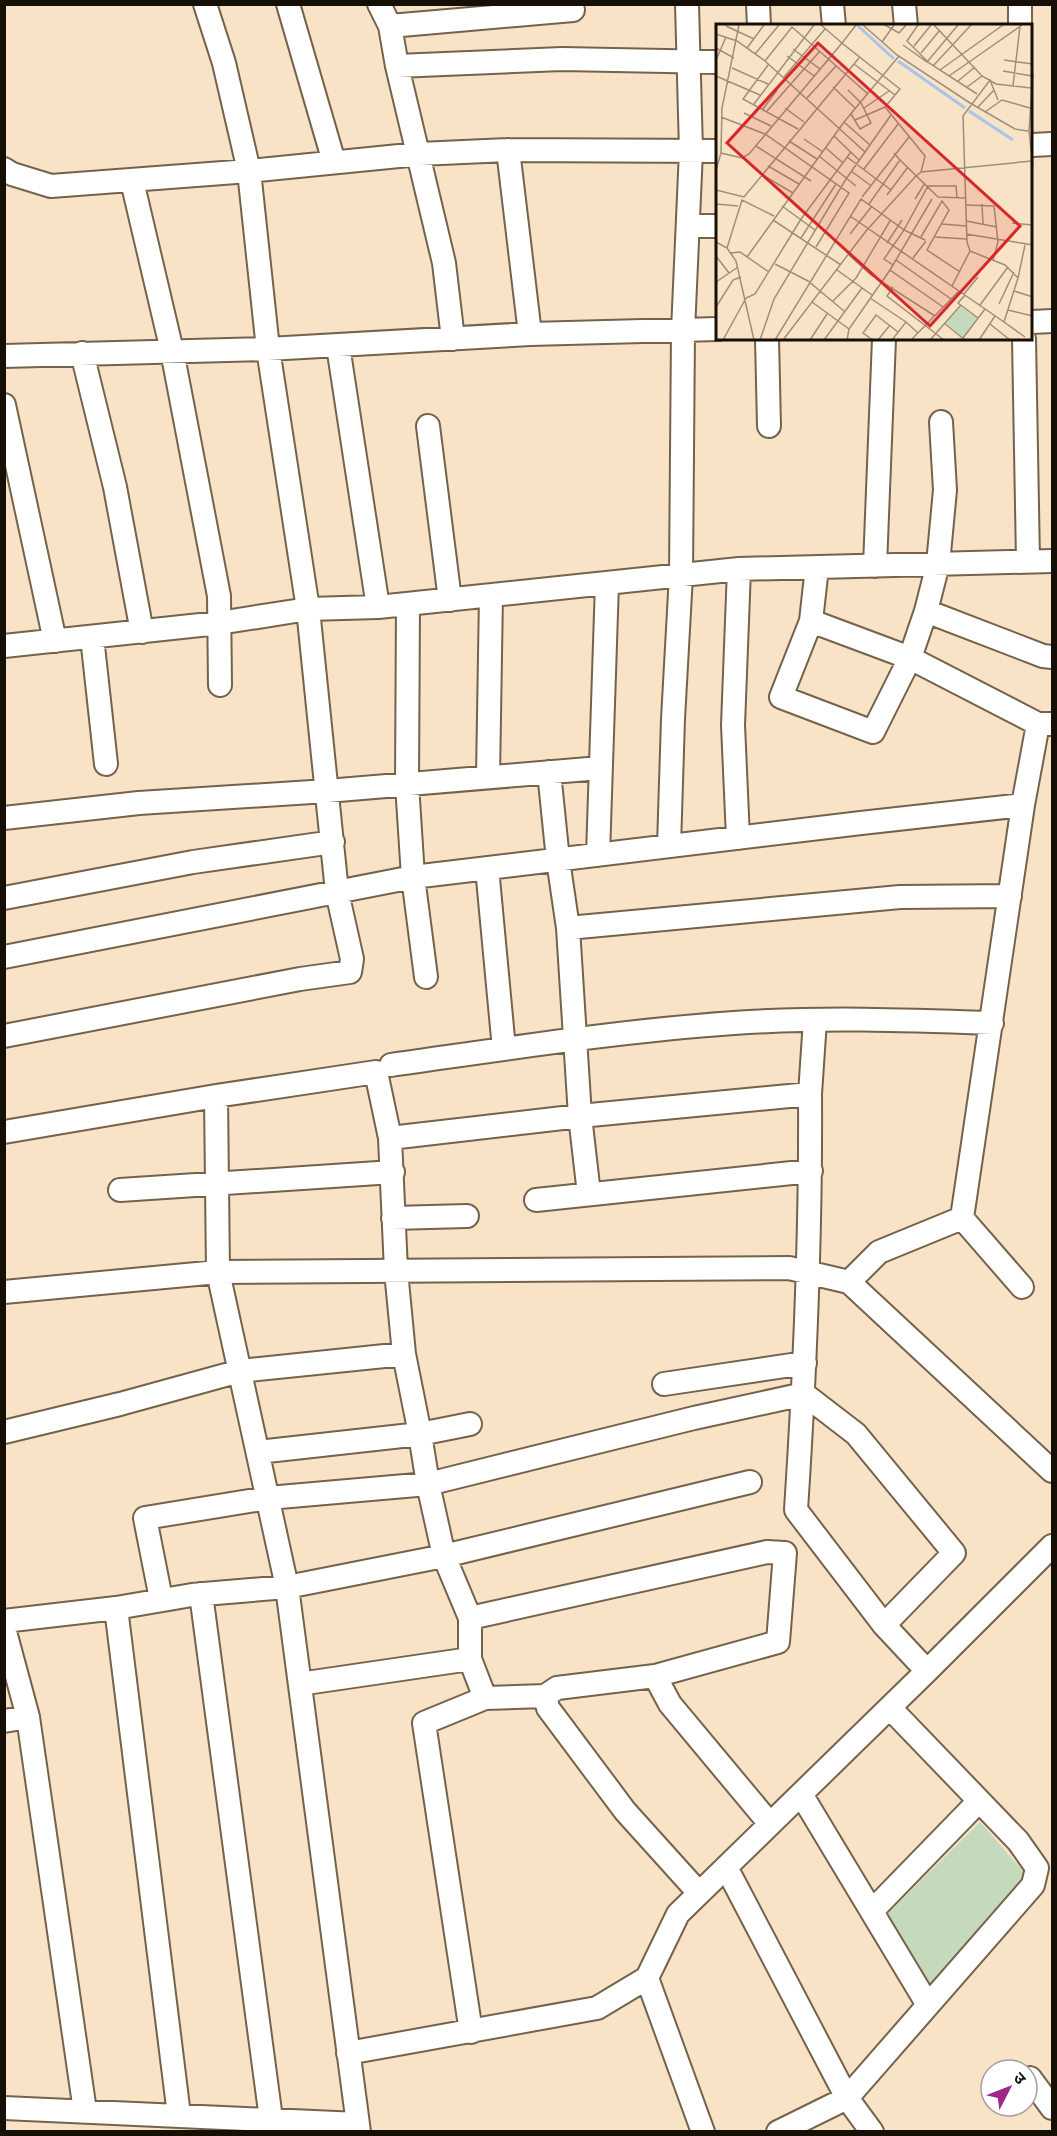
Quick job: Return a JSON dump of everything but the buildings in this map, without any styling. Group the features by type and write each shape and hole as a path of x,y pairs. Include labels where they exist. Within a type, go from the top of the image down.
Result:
{"street":[{"path":"4,1036 350,972 352,959 337,892 308,609 268,349 249,171 224,63 205,4"},
{"path":"288,4 334,162"},
{"path":"379,4 390,26 397,66 444,263 453,339"},
{"path":"669,846 681,575 683,331 691,151 687,4"},
{"path":"758,4 759,24"},
{"path":"832,4 834,24"},
{"path":"904,4 906,24"},
{"path":"1020,4 1020,24"},
{"path":"390,26 573,10"},
{"path":"397,66 562,59 716,63"},
{"path":"1033,145 1053,144"},
{"path":"508,150 530,334"},
{"path":"4,169 12,174 51,186 249,171 419,154 508,150 716,151"},
{"path":"132,181 172,351 219,596 220,685"},
{"path":"688,226 716,226"},
{"path":"1033,322 1053,321"},
{"path":"4,356 268,349 530,334 716,329"},
{"path":"767,340 769,426"},
{"path":"875,566 884,340"},
{"path":"1024,340 1028,561"},
{"path":"338,346 378,607"},
{"path":"82,353 115,487 142,632"},
{"path":"4,405 55,641"},
{"path":"817,567 811,621 781,697 873,732 910,658 926,611 938,564 945,489 941,422"},
{"path":"428,426 450,600"},
{"path":"4,646 219,623 308,609 378,607 739,569 1053,561"},
{"path":"738,838 733,725 739,569"},
{"path":"598,855 607,583"},
{"path":"488,777 491,595"},
{"path":"408,604 407,784 413,877 426,977"},
{"path":"926,611 1043,656 1053,657"},
{"path":"811,621 910,658 1045,724 1023,806 962,1218 1022,1287"},
{"path":"92,637 106,764"},
{"path":"4,818 139,803 327,791 600,768"},
{"path":"549,772 568,928 580,1116 589,1194"},
{"path":"4,957 413,877 1023,806"},
{"path":"4,898 193,862 333,842"},
{"path":"487,868 504,1049"},
{"path":"568,928 900,897 1010,896"},
{"path":"815,1020 810,1094 811,1171 804,1395 796,1510 884,1624 927,1671"},
{"path":"391,1065 575,1039 734,1023 920,1020 992,1023"},
{"path":"4,1132 376,1072 390,1138 396,1271 404,1354 444,1556 471,1618 470,1659 485,1698"},
{"path":"390,1138 580,1116 810,1094"},
{"path":"4,2108 271,2119 358,2128 287,1587 218,1272 216,1096"},
{"path":"536,1200 811,1171"},
{"path":"120,1190 393,1172"},
{"path":"393,1218 467,1216"},
{"path":"849,1282 879,1252 962,1218"},
{"path":"4,1292 218,1272 789,1268 849,1282 1053,1471"},
{"path":"4,1432 120,1404 240,1371 404,1354"},
{"path":"664,1384 805,1363"},
{"path":"161,1599 145,1518 268,1498 428,1484 694,1418 804,1395 855,1434 954,1552 884,1624"},
{"path":"258,1452 420,1434 470,1424"},
{"path":"4,1621 116,1608 201,1594 287,1587 444,1556 750,1482"},
{"path":"348,2053 597,2008 647,1978 678,1914 1053,1546"},
{"path":"471,1618 767,1552 786,1553 778,1642 655,1676 557,1688 545,1696 485,1698 424,1723 471,2032"},
{"path":"201,1594 271,2119"},
{"path":"116,1608 179,2115"},
{"path":"4,1628 28,1717 85,2111"},
{"path":"306,1683 470,1659"},
{"path":"655,1676 670,1704 771,1824"},
{"path":"545,1696 548,1708 625,1811 699,1893"},
{"path":"778,2132 847,2098 1033,1885 1037,1868 1018,1841 890,1708"},
{"path":"4,1721 28,1717"},
{"path":"801,1794 928,2005"},
{"path":"872,1911 979,1801"},
{"path":"726,1867 847,2098 872,2132"},
{"path":"647,1978 703,2132"},
{"path":"1039,2090 1053,2108"}],"green space":[{"path":"980,1822 1031,1880 929,1997 882,1919"}]}
